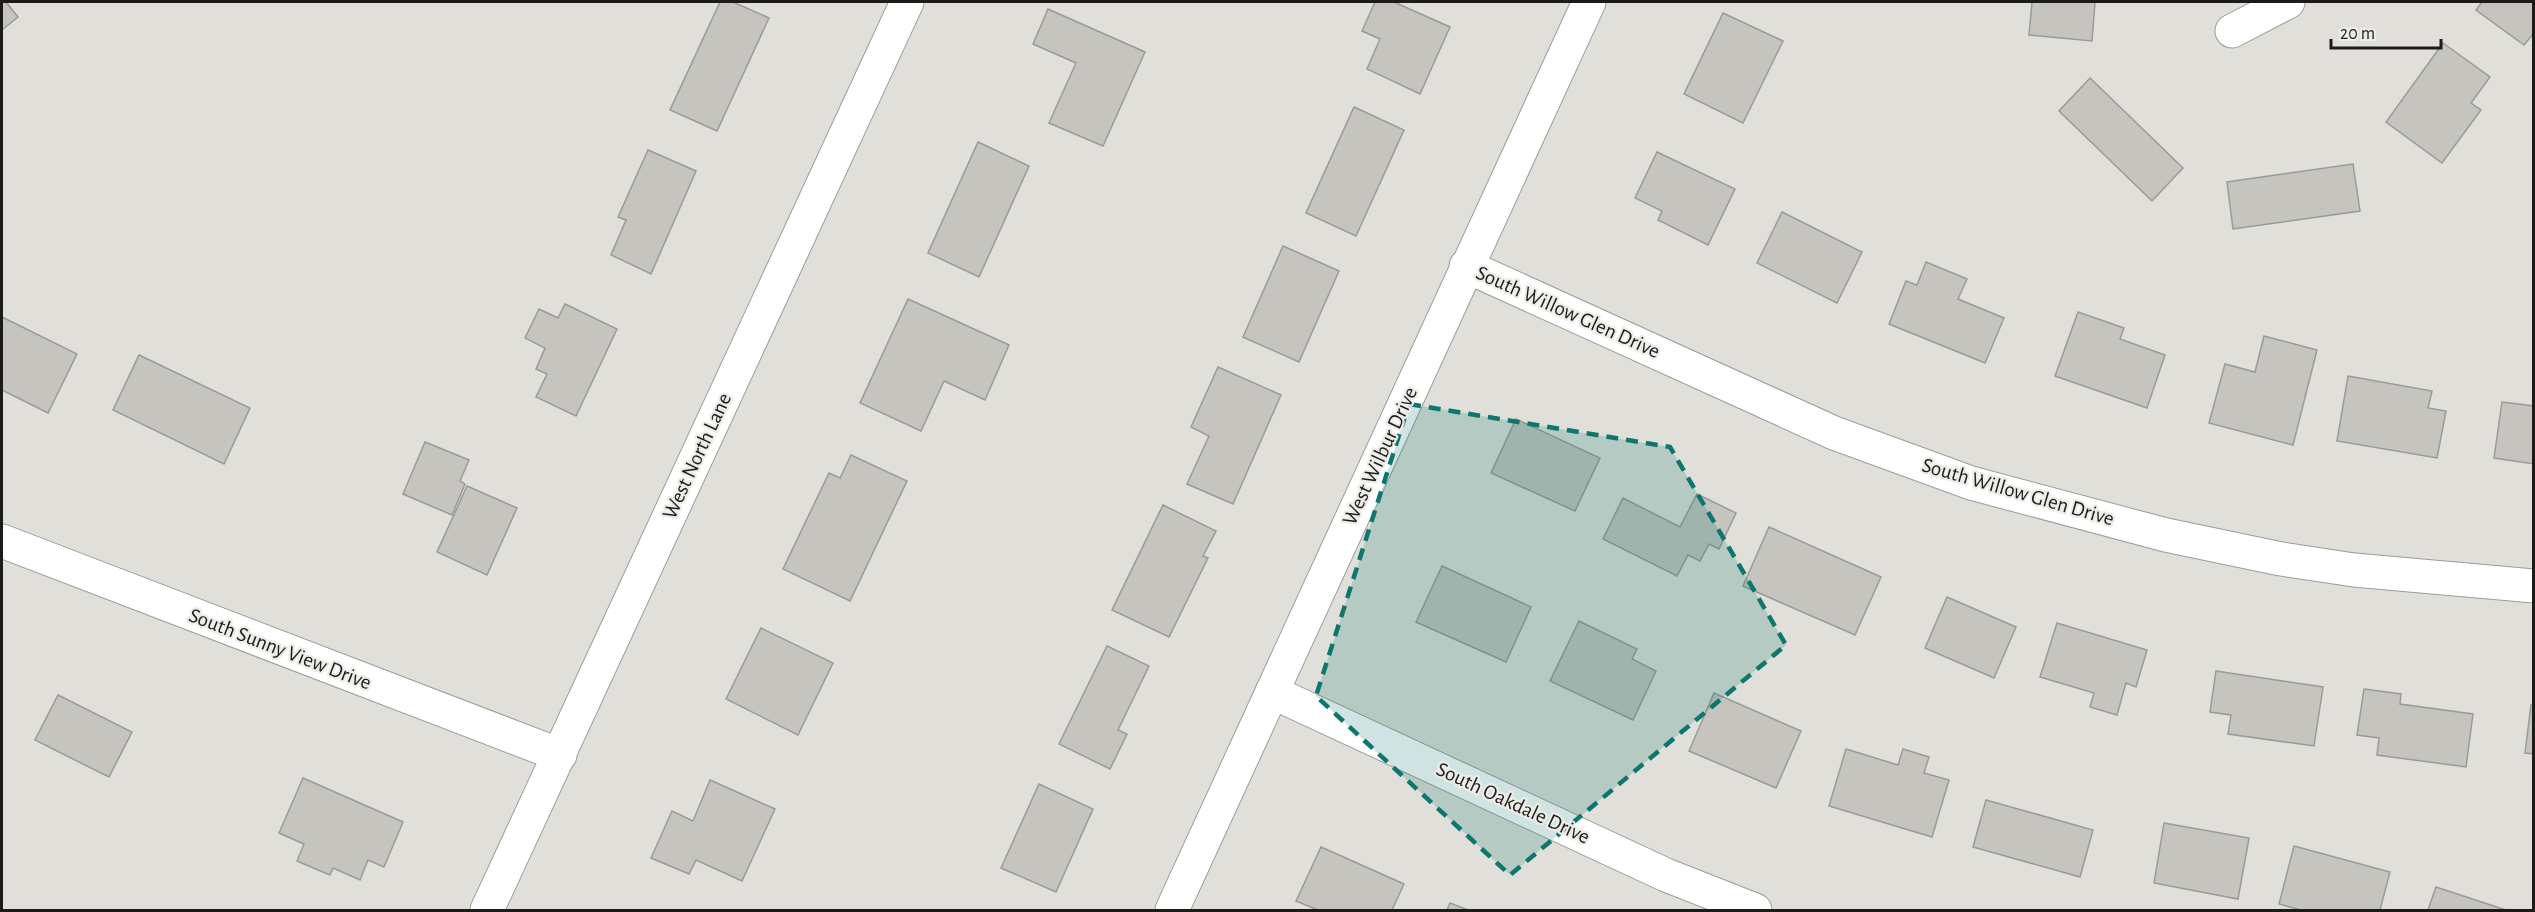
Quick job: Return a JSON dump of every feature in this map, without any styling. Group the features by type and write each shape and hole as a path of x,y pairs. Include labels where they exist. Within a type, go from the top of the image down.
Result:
{"street":[{"name":"West North Lane","path":"487,910 907,2"},
{"name":"West Wilbur Drive","path":"1172,910 1589,2"},
{"path":"2232,31 2288,2"},
{"name":"South Willow Glen Drive","path":"1466,266 1834,432 1971,483 2166,535 2281,559 2354,570 2534,586"},
{"name":"South Sunny View Drive","path":"2,541 560,755"},
{"name":"South Oakdale Drive","path":"1272,692 1666,874 1755,910"}],"highlighted area":[{"path":"1409,404 1670,447 1786,645 1510,875 1316,696"}],"building":[{"path":"2,2 6,2 18,17 2,30"},
{"path":"720,2 733,2 769,18 717,131 670,110"},
{"path":"1375,2 1394,2 1450,27 1420,94 1367,69 1380,39 1362,31"},
{"path":"2032,2 2095,2 2092,41 2029,35"},
{"path":"2482,2 2534,2 2534,33 2524,45 2476,10"},
{"path":"1048,9 1145,52 1103,146 1049,123 1076,63 1033,44"},
{"path":"1723,13 1783,41 1743,123 1684,94"},
{"path":"2443,43 2490,77 2471,103 2481,110 2442,163 2386,122"},
{"path":"2090,78 2183,168 2152,201 2059,111"},
{"path":"1354,107 1404,130 1356,236 1306,213"},
{"path":"978,142 1029,166 979,277 928,253"},
{"path":"648,150 696,171 651,274 611,255 626,220 618,217"},
{"path":"1657,152 1735,189 1708,245 1658,220 1662,211 1635,198"},
{"path":"2353,164 2360,211 2233,229 2227,182"},
{"path":"1782,212 1862,252 1837,303 1757,263"},
{"path":"1283,246 1339,271 1299,362 1243,337"},
{"path":"1926,262 1967,279 1958,299 2004,318 1985,363 1889,324 1906,281 1917,285"},
{"path":"908,299 1009,345 985,400 944,381 921,431 860,403"},
{"path":"565,304 617,329 576,416 536,397 547,374 536,369 545,348 525,338 539,309 558,318"},
{"path":"2078,312 2124,328 2120,339 2165,355 2147,408 2055,376"},
{"path":"2,317 77,354 48,413 2,390"},
{"path":"2264,336 2317,350 2293,445 2209,423 2225,364 2255,372"},
{"path":"139,355 250,408 224,464 113,410"},
{"path":"1218,367 1281,395 1233,504 1187,484 1209,436 1191,427"},
{"path":"2348,376 2432,391 2428,408 2446,411 2437,458 2337,441"},
{"path":"2502,402 2534,406 2534,464 2494,458"},
{"path":"1516,419 1600,458 1575,511 1491,473"},
{"path":"425,442 469,460 460,481 465,484 452,515 403,494"},
{"path":"851,455 907,481 850,601 783,569 829,473 840,478"},
{"path":"467,486 517,508 487,575 437,552"},
{"path":"1697,494 1736,513 1719,549 1709,544 1700,561 1688,555 1677,576 1603,539 1623,498 1680,527"},
{"path":"1163,505 1216,531 1203,556 1208,558 1169,637 1112,610"},
{"path":"1769,527 1881,577 1855,635 1743,586"},
{"path":"1442,566 1531,607 1506,662 1416,622"},
{"path":"1947,597 2016,627 1994,678 1925,648"},
{"path":"1579,621 1637,649 1632,659 1656,671 1633,720 1550,681"},
{"path":"2057,623 2147,650 2136,687 2126,683 2117,715 2090,707 2094,693 2040,677"},
{"path":"761,628 833,663 798,735 726,699"},
{"path":"1107,646 1149,666 1118,730 1127,734 1110,769 1059,744"},
{"path":"2216,671 2323,687 2314,746 2228,734 2231,715 2210,712"},
{"path":"2364,689 2401,694 2400,704 2473,714 2466,767 2377,755 2379,738 2357,735"},
{"path":"1714,693 1801,731 1776,788 1689,751"},
{"path":"58,695 132,732 109,777 35,740"},
{"path":"2531,705 2534,705 2534,754 2525,753"},
{"path":"1846,749 1898,765 1903,749 1929,757 1924,773 1949,780 1932,837 1829,806"},
{"path":"303,778 403,822 384,867 368,860 360,880 333,868 330,875 297,861 304,844 279,833"},
{"path":"710,780 775,809 742,881 696,860 689,874 651,858 672,811 693,821"},
{"path":"1039,784 1093,809 1056,892 1001,868"},
{"path":"1986,800 2093,830 2080,877 1973,847"},
{"path":"2164,823 2249,838 2238,899 2154,883"},
{"path":"2294,846 2390,872 2380,910 2301,910 2279,904"},
{"path":"1321,847 1404,884 1392,910 1318,910 1296,901"},
{"path":"2436,887 2506,910 2428,910"},
{"path":"1450,903 1468,910 1447,910"}]}
